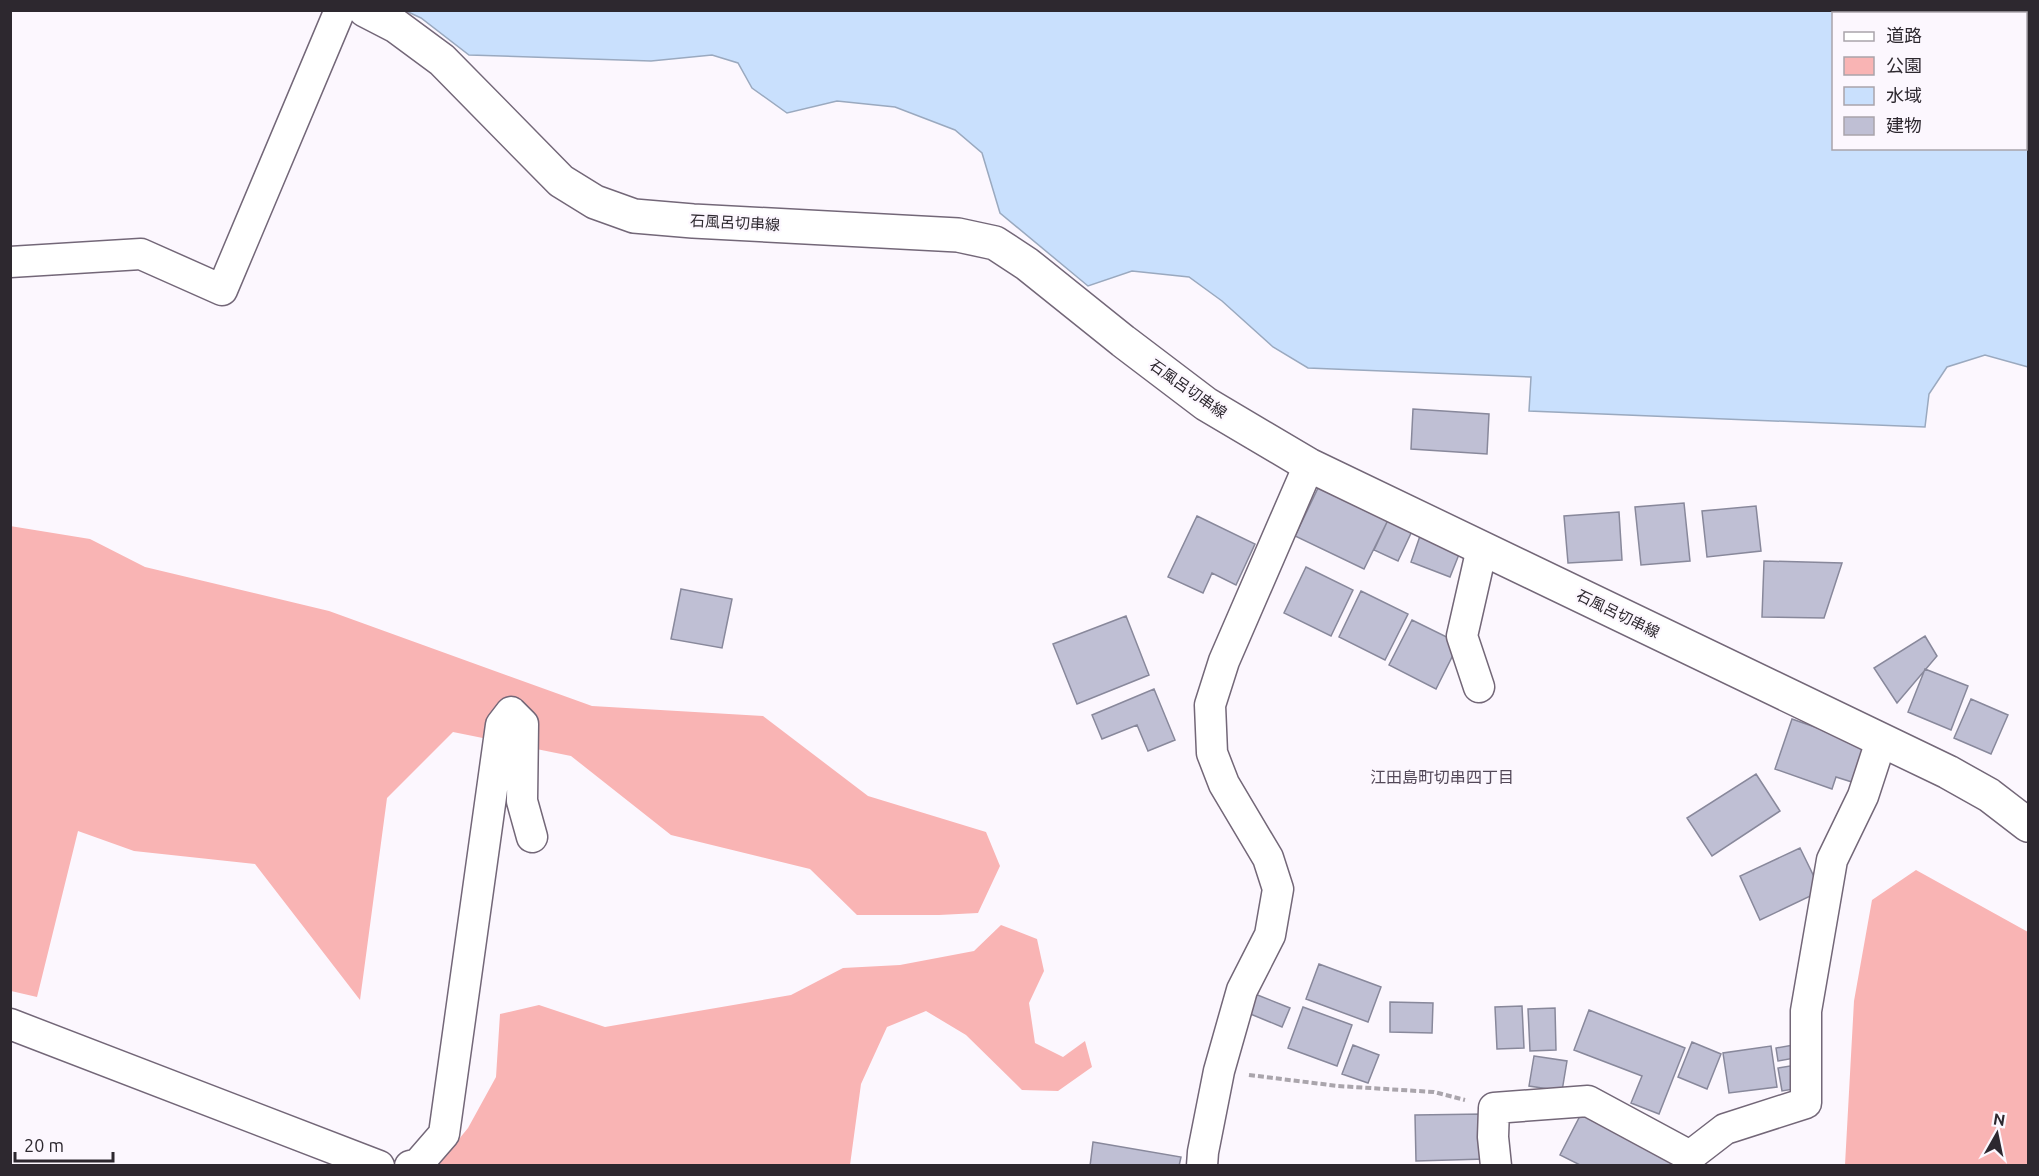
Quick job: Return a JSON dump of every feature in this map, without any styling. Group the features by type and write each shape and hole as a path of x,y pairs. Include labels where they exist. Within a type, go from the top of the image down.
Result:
{"main road":[{"name":"石風呂切串線","path":"365,10 396,26 442,60 561,181 595,202 634,216 958,235 995,243 1027,264 1122,341 1206,404 1310,465 1948,772 1979,789 2021,817 2028,825"}],"street":[{"path":"10,262 141,254 222,290 340,10"},
{"path":"1202,1166 1219,1071 1242,990 1270,935 1278,889 1268,858 1224,784 1212,753 1210,705 1224,661 1310,465"},
{"path":"1479,687 1462,636 1482,548"},
{"path":"410,1166 418,1164 444,1134 501,725 511,712 523,724 522,801 532,837"},
{"path":"1496,1166 1493,1137 1494,1108 1588,1101 1690,1156 1725,1129 1806,1103 1806,1011 1832,860 1863,796 1881,741"},
{"path":"10,1024 379,1166"}],"path":[{"path":"1219,1071 1338,1086 1434,1092 1494,1108"}],"green space":[{"path":"10,526 90,539 145,567 329,611 592,706 763,716 868,796 986,832 1000,866 978,913 857,915 810,869 671,835 571,756 453,732 387,798 360,1000 255,864 134,851 78,831 37,997 11,991"},
{"path":"1916,870 2028,932 2028,1165 1845,1165 1854,1001 1872,900"},
{"path":"1001,925 1037,939 1044,971 1029,1003 1035,1043 1063,1057 1085,1041 1092,1067 1058,1091 1022,1090 966,1035 926,1011 887,1027 861,1084 850,1165 437,1166 468,1128 496,1077 500,1014 539,1005 605,1027 791,995 843,968 900,965 974,951"}],"water":[{"path":"406,11 2028,11 2028,367 1985,355 1947,367 1929,394 1925,427 1529,411 1531,377 1308,368 1273,347 1222,301 1189,277 1132,271 1088,286 1000,213 982,153 955,130 895,107 837,101 787,113 752,88 738,63 712,55 651,61 469,55 421,18"}],"building":[{"path":"1413,409 1489,414 1487,454 1411,449"},
{"path":"1319,486 1388,520 1364,569 1295,536"},
{"path":"1684,503 1690,561 1641,565 1635,507"},
{"path":"1756,506 1761,551 1707,557 1702,511"},
{"path":"1619,512 1622,560 1568,563 1564,516"},
{"path":"1197,516 1255,544 1236,585 1212,573 1203,593 1168,577"},
{"path":"1388,520 1412,531 1398,561 1374,550"},
{"path":"1420,536 1460,552 1450,577 1411,562"},
{"path":"1764,561 1842,563 1824,618 1762,617"},
{"path":"1306,567 1353,590 1331,636 1284,613"},
{"path":"681,589 732,599 722,648 671,639"},
{"path":"1361,591 1408,614 1385,660 1339,637"},
{"path":"1126,616 1149,675 1077,704 1053,644"},
{"path":"1412,620 1459,643 1436,689 1389,665"},
{"path":"1925,636 1937,656 1897,703 1874,668"},
{"path":"1925,669 1968,686 1951,730 1908,712"},
{"path":"1154,689 1175,740 1148,751 1137,725 1102,739 1092,715"},
{"path":"1971,699 2008,715 1991,754 1954,738"},
{"path":"1792,719 1869,746 1855,783 1836,777 1832,789 1775,769"},
{"path":"1756,774 1780,811 1712,856 1687,818"},
{"path":"1800,848 1821,891 1760,920 1740,876"},
{"path":"1319,964 1381,987 1368,1022 1306,999"},
{"path":"1255,994 1290,1008 1282,1027 1248,1013"},
{"path":"1390,1002 1433,1003 1432,1033 1390,1032"},
{"path":"1522,1006 1524,1048 1497,1049 1495,1007"},
{"path":"1303,1007 1352,1025 1337,1066 1288,1048"},
{"path":"1555,1008 1556,1050 1530,1051 1528,1009"},
{"path":"1589,1010 1685,1048 1659,1114 1631,1103 1642,1076 1574,1050"},
{"path":"1692,1042 1721,1054 1707,1089 1678,1077"},
{"path":"1353,1045 1379,1055 1368,1083 1342,1074"},
{"path":"1793,1045 1795,1058 1778,1061 1776,1048"},
{"path":"1771,1046 1777,1087 1729,1093 1723,1053"},
{"path":"1534,1056 1567,1061 1562,1091 1529,1086"},
{"path":"1796,1065 1800,1088 1782,1091 1778,1068"},
{"path":"1583,1110 1679,1166 1582,1166 1560,1155"},
{"path":"1484,1114 1485,1159 1416,1161 1415,1115"},
{"path":"1093,1142 1181,1157 1179,1166 1090,1166"}],"district":[{"name":"江田島町切串四丁目","path":"1442,777"}]}
